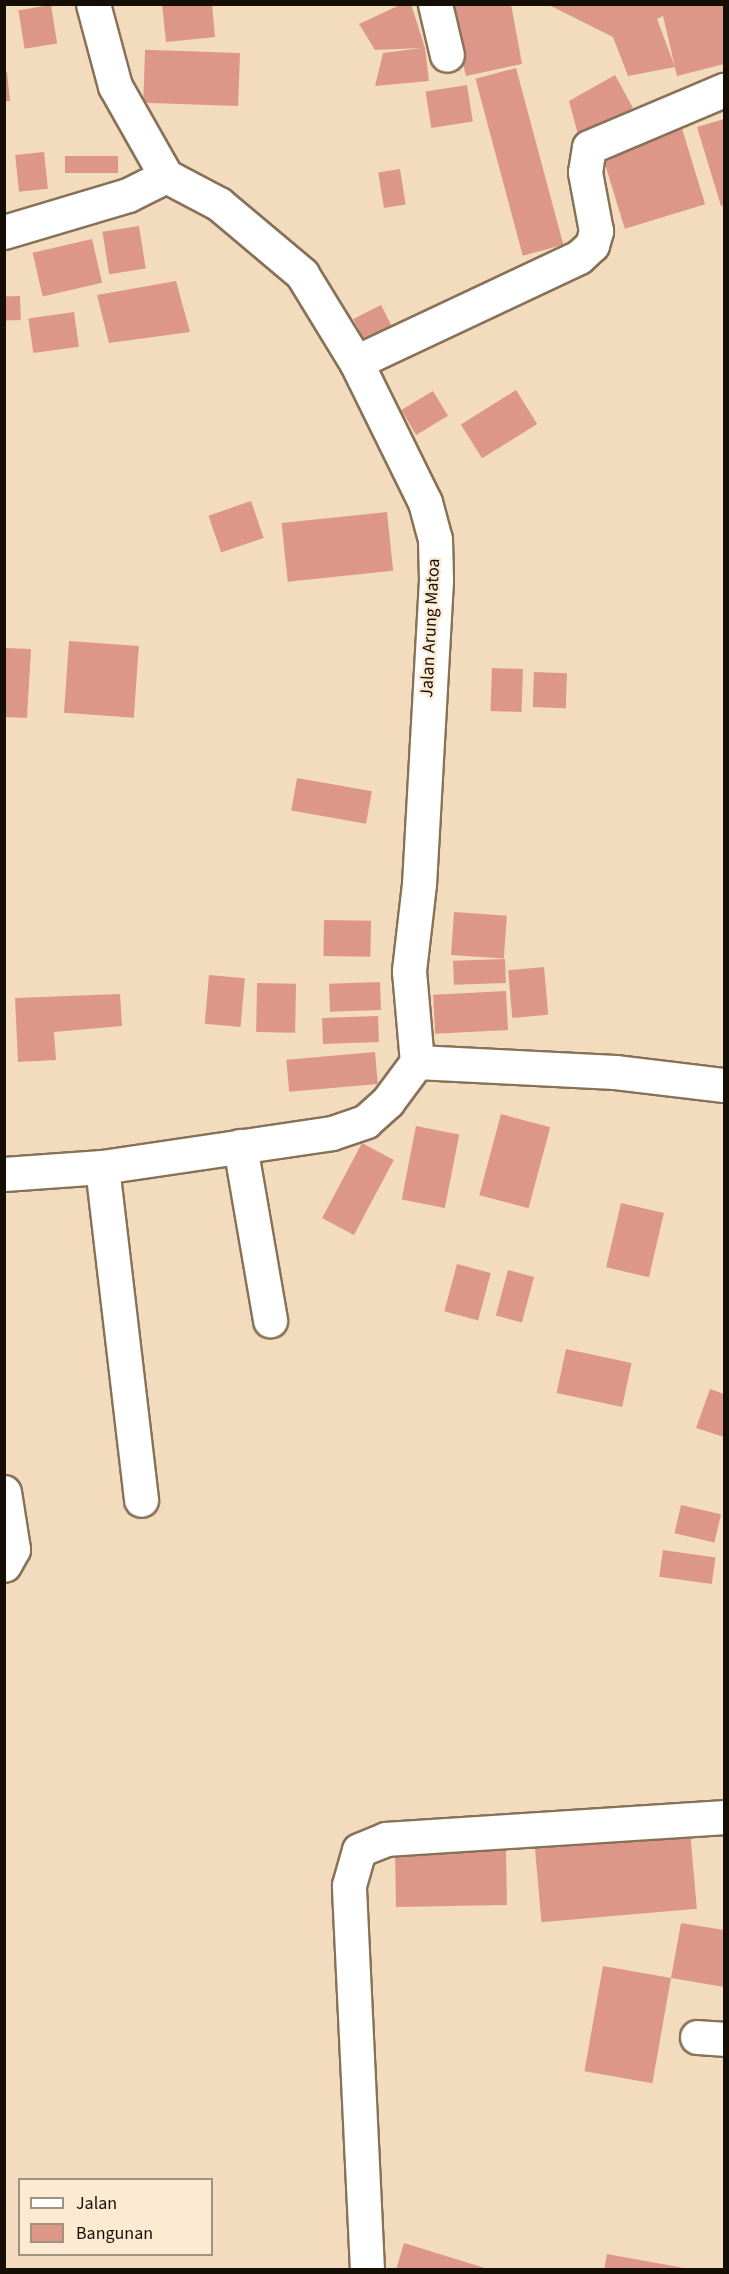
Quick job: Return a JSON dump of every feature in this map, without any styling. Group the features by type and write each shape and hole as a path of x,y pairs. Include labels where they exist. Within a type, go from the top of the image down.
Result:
{"street":[{"path":"4,232 128,195 166,176 115,86 93,4"},
{"path":"435,4 447,55"},
{"path":"356,362 579,257 592,245 596,231 585,172 589,147 724,90"},
{"name":"Jalan Arung Matoa","path":"166,176 219,204 302,274 356,362 412,471 435,539 420,873 409,972 417,1062"},
{"path":"4,1174 102,1167 332,1132 366,1120 388,1101 417,1062 615,1072 724,1085"},
{"path":"240,1146 270,1320"},
{"path":"102,1167 141,1500"},
{"path":"4,1492 13,1549 4,1565"},
{"path":"367,2270 349,1885 359,1850 368,1843 409,1837 724,1817"}],"building":[{"path":"162,4 212,4 215,37 166,42"},
{"path":"402,4 411,4 425,48 429,81 375,86 383,53 422,48 375,50 359,24"},
{"path":"448,4 511,4 522,64 466,76"},
{"path":"547,4 724,4 724,64 677,76 675,67 628,76 613,37","holes":["663,16 675,66 657,19"]},
{"path":"51,5 57,44 25,49 18,10"},
{"path":"145,50 240,53 238,106 143,103"},
{"path":"516,68 563,245 523,256 475,79"},
{"path":"7,72 10,101 4,101 4,73"},
{"path":"615,75 633,108 579,138 569,101"},
{"path":"467,85 473,122 431,128 426,92"},
{"path":"724,119 724,205 721,206 697,127"},
{"path":"680,122 705,204 625,229 600,147"},
{"path":"44,152 48,189 19,192 15,155"},
{"path":"65,156 118,156 118,173 65,173"},
{"path":"400,169 406,205 384,208 378,172"},
{"path":"139,226 146,268 109,274 102,232"},
{"path":"92,239 102,283 43,297 33,253"},
{"path":"176,281 190,332 109,343 97,295"},
{"path":"20,296 21,320 5,321 4,297"},
{"path":"381,305 394,331 367,345 353,319"},
{"path":"74,312 79,347 33,353 28,318"},
{"path":"516,390 537,424 482,458 461,424"},
{"path":"433,391 448,416 416,435 401,410"},
{"path":"251,501 264,538 221,553 208,516"},
{"path":"387,512 393,571 288,582 282,523"},
{"path":"69,641 139,646 134,718 64,713"},
{"path":"4,648 31,649 27,718 4,717"},
{"path":"492,668 523,669 521,712 490,711"},
{"path":"534,672 567,673 566,708 533,707"},
{"path":"297,778 372,791 366,824 291,810"},
{"path":"454,912 507,916 504,959 451,955"},
{"path":"324,920 371,921 370,957 323,956"},
{"path":"505,959 506,983 454,985 453,961"},
{"path":"544,967 548,1015 512,1018 508,970"},
{"path":"209,975 245,978 241,1027 205,1024"},
{"path":"380,982 381,1010 330,1012 329,984"},
{"path":"257,983 296,984 295,1033 256,1032"},
{"path":"506,991 508,1030 435,1034 433,995"},
{"path":"120,994 122,1026 54,1032 56,1060 18,1062 15,998"},
{"path":"378,1016 379,1042 323,1044 322,1018"},
{"path":"375,1052 378,1084 289,1092 286,1060"},
{"path":"501,1114 550,1127 529,1208 479,1195"},
{"path":"416,1126 459,1134 445,1208 402,1200"},
{"path":"362,1143 394,1160 354,1235 322,1218"},
{"path":"621,1203 664,1213 649,1277 606,1267"},
{"path":"457,1264 491,1273 478,1320 444,1311"},
{"path":"508,1270 534,1277 522,1322 496,1315"},
{"path":"566,1349 632,1363 622,1407 557,1393"},
{"path":"710,1389 724,1394 724,1437 696,1428"},
{"path":"681,1505 721,1514 714,1542 674,1533"},
{"path":"663,1550 715,1557 712,1584 659,1577"},
{"path":"689,1819 697,1909 541,1922 534,1833"},
{"path":"506,1850 507,1905 396,1907 395,1852"},
{"path":"681,1923 724,1930 724,1987 671,1978"},
{"path":"603,1966 671,1978 652,2083 584,2071"},
{"path":"404,2243 488,2269 488,2270 396,2270"},
{"path":"607,2254 684,2268 684,2270 604,2270"}]}
